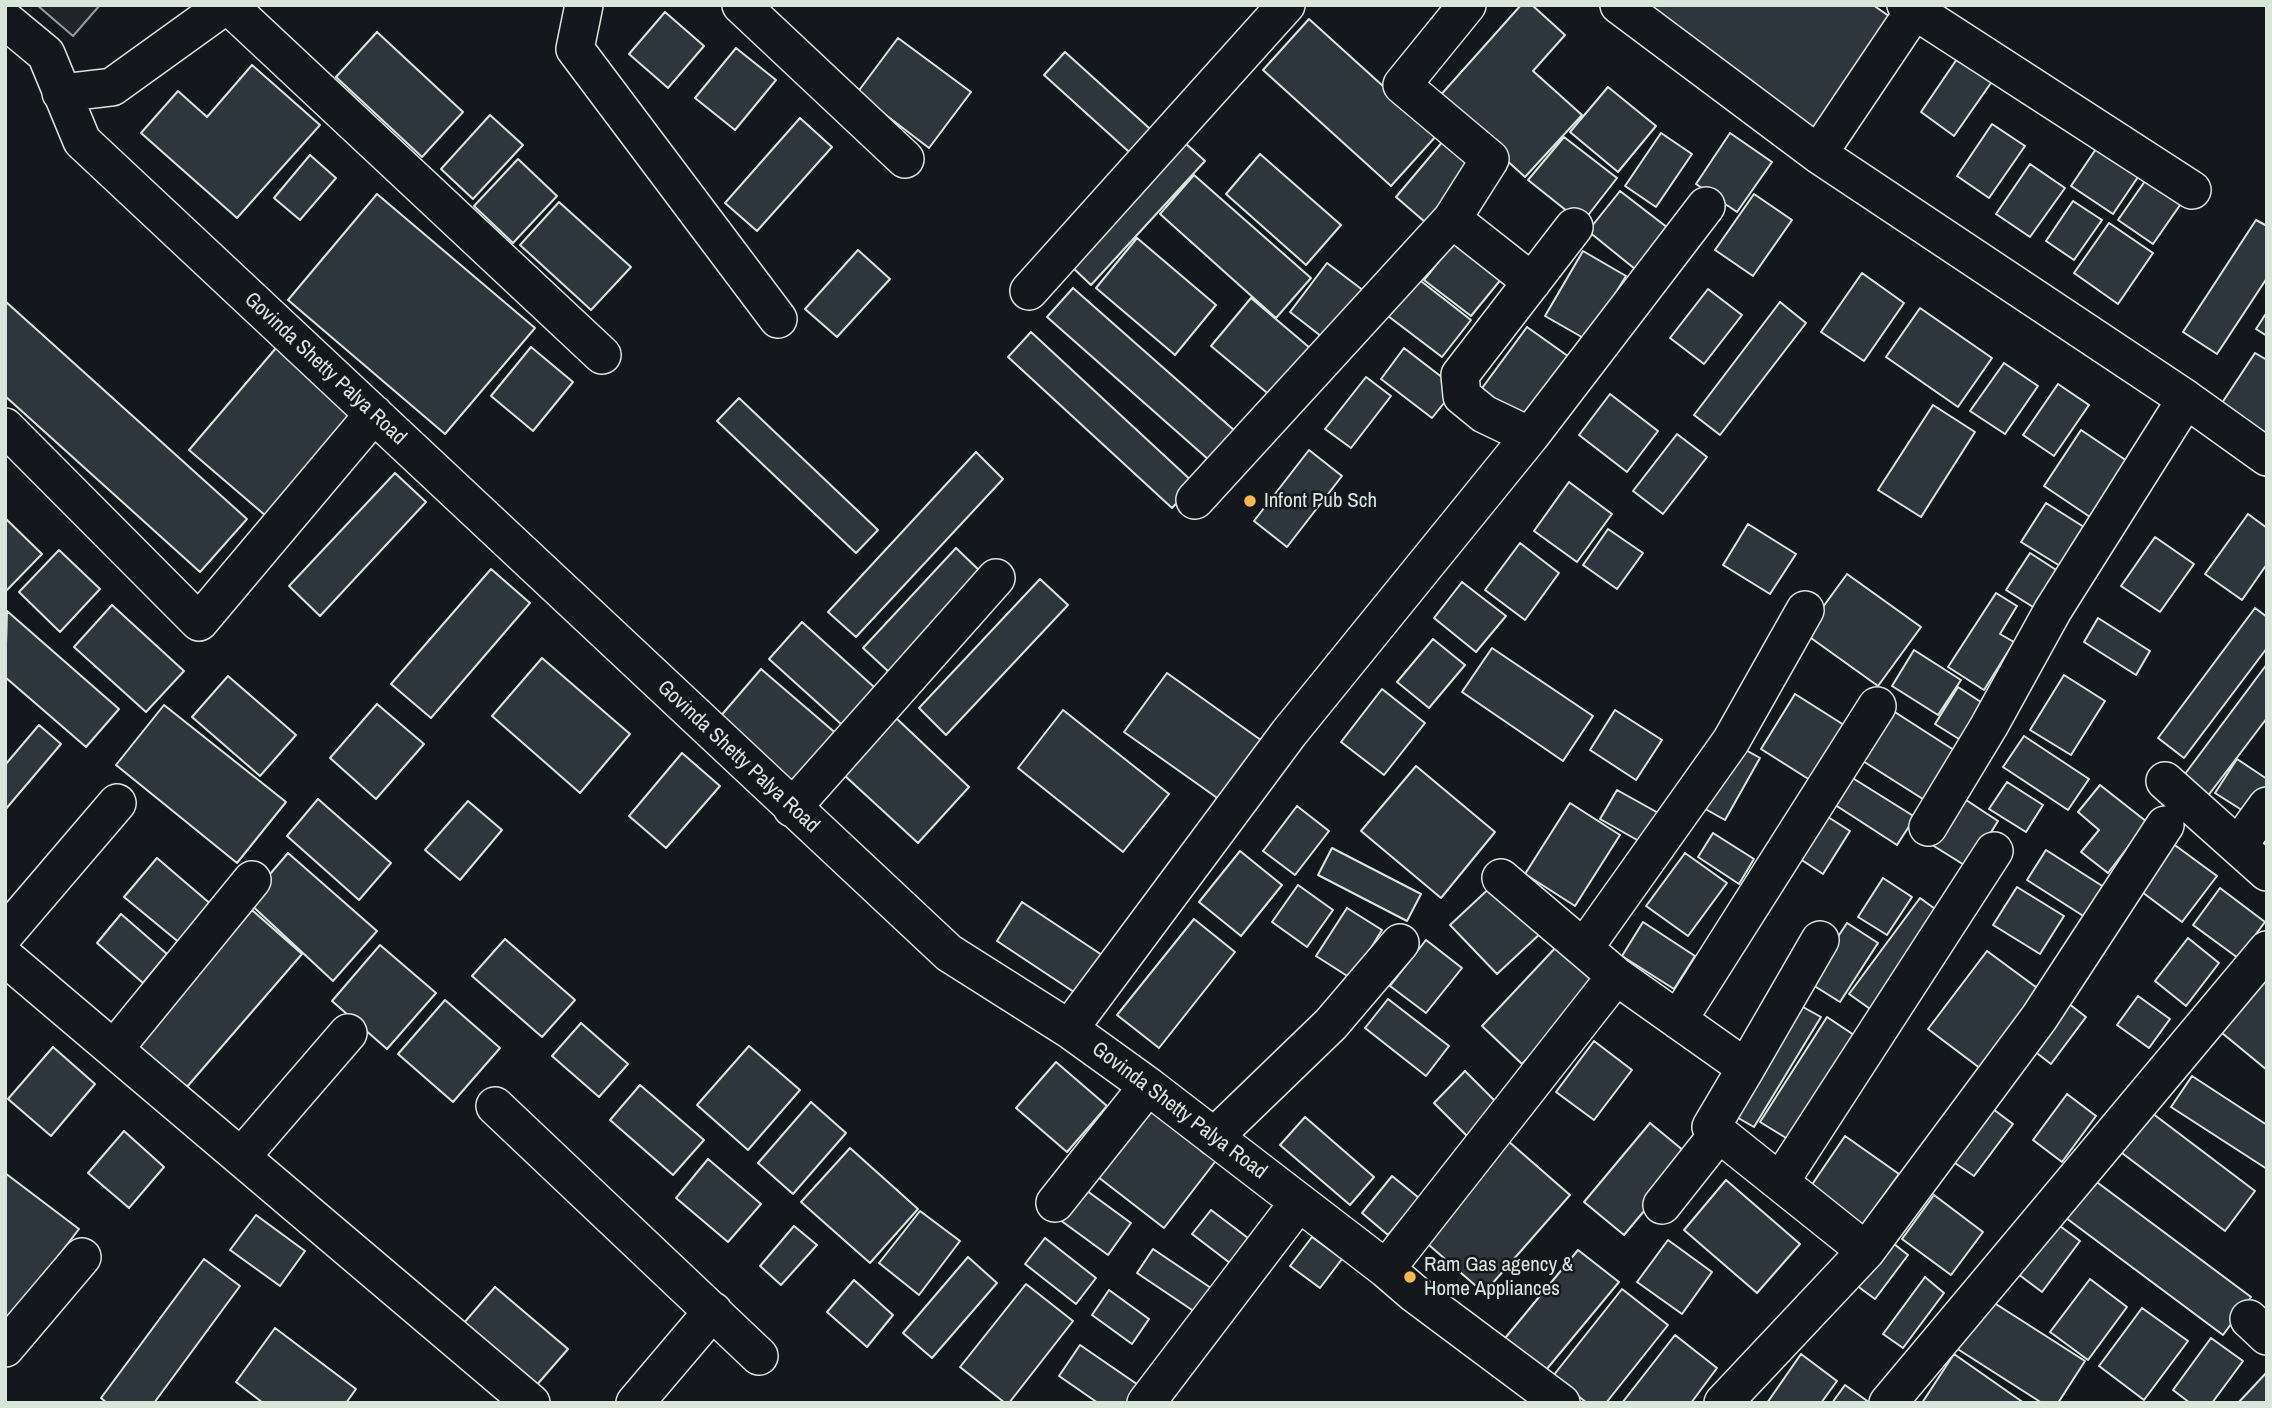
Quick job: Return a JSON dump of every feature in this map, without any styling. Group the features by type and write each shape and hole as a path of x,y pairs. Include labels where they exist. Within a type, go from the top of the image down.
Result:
{"street":[{"path":"61,93 112,87 227,5 602,355"},
{"path":"584,5 575,50 778,319"},
{"path":"741,5 905,159"},
{"path":"1029,291 1286,5"},
{"path":"1195,500 1452,219 1490,159 1402,85 1467,5"},
{"path":"1619,5 1818,154 2186,399 2267,457"},
{"path":"1818,154 1910,8 2192,190"},
{"name":"Govinda Shetty Palya Road","path":"5,20 46,54 82,141 949,954 1069,1029 1147,1086 1415,1294 1561,1403"},
{"path":"1069,1029 1289,733 1530,436 1706,206"},
{"path":"1452,219 1532,282"},
{"path":"1530,436 1484,414 1462,396 1460,375 1574,227"},
{"path":"1928,827 2053,610 2186,399"},
{"path":"5,427 199,622 374,414"},
{"path":"792,808 996,578"},
{"path":"1584,948 1731,741 1805,610"},
{"path":"1678,1020 1877,706"},
{"path":"2165,781 2267,872"},
{"path":"5,934 117,803"},
{"path":"2238,846 2267,806"},
{"path":"1723,1403 1866,1251 2039,1018 2165,825"},
{"path":"1780,1182 1994,850"},
{"path":"1501,878 1616,976 1746,1068"},
{"path":"114,1049 252,880"},
{"path":"1820,940 1712,1127 1866,1251"},
{"path":"1214,1137 1331,1024 1399,943"},
{"path":"1888,1403 2267,950"},
{"path":"5,957 531,1403"},
{"path":"1386,1269 1616,976"},
{"path":"241,1157 348,1033"},
{"path":"1055,1203 1147,1086"},
{"path":"495,1107 759,1356"},
{"path":"1662,1205 1719,1133"},
{"path":"1146,1403 1299,1202"},
{"path":"5,1348 82,1257"},
{"path":"635,1403 713,1311"}],"shaded area":[{"path":"37,5 100,5 73,36"}],"building":[{"path":"1521,5 1532,5 1565,35 1533,71 1582,115 1525,177 1438,98"},
{"path":"1636,5 1873,5 1896,21 1817,133"},
{"path":"665,12 704,46 668,88 629,54"},
{"path":"1309,19 1437,135 1391,186 1263,70"},
{"path":"377,32 463,112 422,157 336,77"},
{"path":"898,38 971,92 929,148 857,93"},
{"path":"736,48 776,80 735,130 695,98"},
{"path":"1065,52 1159,137 1138,160 1044,75"},
{"path":"1959,56 1993,80 1954,136 1921,112"},
{"path":"252,65 320,125 237,218 141,133 178,91 207,117"},
{"path":"1608,87 1656,126 1618,172 1570,132"},
{"path":"490,115 523,145 473,199 441,169"},
{"path":"800,118 832,147 757,231 725,203"},
{"path":"1992,124 2025,146 1989,198 1957,176"},
{"path":"1661,133 1692,154 1656,207 1625,186"},
{"path":"1730,133 1772,162 1737,212 1696,184"},
{"path":"1449,134 1478,159 1425,222 1396,197"},
{"path":"1564,137 1617,178 1582,223 1528,180"},
{"path":"2102,140 2144,168 2113,214 2071,186"},
{"path":"1185,143 1205,161 1091,285 1071,266"},
{"path":"1260,154 1341,225 1306,265 1226,194"},
{"path":"310,155 336,178 300,220 274,198"},
{"path":"518,159 557,196 513,243 474,206"},
{"path":"2030,164 2065,188 2030,237 1996,214"},
{"path":"2152,171 2187,195 2153,244 2118,220"},
{"path":"1194,175 1311,278 1276,318 1160,214"},
{"path":"1620,191 1668,228 1635,269 1588,231"},
{"path":"377,194 535,328 445,434 288,300"},
{"path":"1754,194 1792,220 1753,276 1715,250"},
{"path":"2073,201 2102,220 2074,260 2046,241"},
{"path":"559,202 631,267 591,310 520,245"},
{"path":"2256,220 2267,226 2267,278 2217,354 2183,332"},
{"path":"2109,223 2153,253 2118,304 2074,273"},
{"path":"1461,234 1507,272 1471,316 1424,280"},
{"path":"1137,238 1216,305 1175,355 1096,288"},
{"path":"858,250 890,279 837,337 805,309"},
{"path":"1583,251 1626,276 1587,340 1545,316"},
{"path":"1327,263 1364,291 1326,340 1290,312"},
{"path":"1862,273 1904,303 1864,361 1821,332"},
{"path":"1417,278 1471,320 1442,357 1388,316"},
{"path":"1073,288 1235,431 1209,460 1047,317"},
{"path":"1708,289 1742,315 1704,364 1670,338"},
{"path":"1251,298 1317,354 1278,402 1211,346"},
{"path":"5,301 247,519 200,572 5,396"},
{"path":"1780,302 1806,323 1720,435 1694,415"},
{"path":"1920,308 1992,358 1958,407 1886,357"},
{"path":"2267,312 2267,336 2256,329"},
{"path":"1527,327 1572,359 1522,428 1477,395"},
{"path":"1031,332 1195,484 1172,508 1008,357"},
{"path":"282,341 359,409 266,516 189,450"},
{"path":"531,347 573,382 533,431 491,396"},
{"path":"1404,348 1456,388 1432,418 1381,379"},
{"path":"2255,353 2267,360 2267,431 2258,444 2214,415"},
{"path":"2004,363 2038,386 2005,434 1970,411"},
{"path":"1366,377 1391,396 1351,448 1325,429"},
{"path":"2058,384 2089,405 2054,456 2023,435"},
{"path":"1610,394 1658,431 1627,472 1579,435"},
{"path":"739,398 878,530 856,553 717,421"},
{"path":"1933,405 1975,432 1921,517 1878,490"},
{"path":"2081,430 2136,467 2099,523 2044,486"},
{"path":"1677,434 1707,457 1663,514 1633,491"},
{"path":"1309,450 1342,476 1287,547 1254,521"},
{"path":"976,452 1003,479 856,637 828,612"},
{"path":"395,473 426,502 320,616 289,586"},
{"path":"1569,482 1612,514 1577,562 1534,531"},
{"path":"2046,503 2095,534 2070,572 2021,542"},
{"path":"2248,514 2267,528 2267,564 2242,600 2205,574"},
{"path":"5,518 42,554 7,590 5,588"},
{"path":"1748,524 1796,554 1770,594 1723,565"},
{"path":"1608,529 1643,553 1617,589 1583,565"},
{"path":"2155,537 2194,564 2160,612 2121,586"},
{"path":"1520,543 1559,573 1525,620 1485,590"},
{"path":"956,548 982,573 889,672 863,648"},
{"path":"59,550 100,589 60,632 19,592"},
{"path":"2030,553 2064,575 2041,612 2006,590"},
{"path":"491,569 530,603 431,718 391,684"},
{"path":"1847,574 1921,627 1878,686 1804,633"},
{"path":"1040,579 1068,605 946,735 919,708"},
{"path":"1462,582 1506,616 1476,652 1434,618"},
{"path":"1996,593 2017,606 2000,634 2014,642 1984,690 1948,667"},
{"path":"112,605 184,671 146,712 74,647"},
{"path":"2255,608 2267,617 2267,648 2184,758 2158,738"},
{"path":"7,611 119,709 86,747 5,677"},
{"path":"2098,618 2150,651 2136,675 2084,642"},
{"path":"802,622 884,696 851,733 769,659"},
{"path":"1433,639 1465,665 1429,708 1397,682"},
{"path":"1492,648 1593,716 1563,761 1462,692"},
{"path":"1914,650 1961,680 1938,715 1892,686"},
{"path":"542,658 630,734 580,793 492,716"},
{"path":"2267,664 2267,718 2201,805 2176,786"},
{"path":"761,669 839,736 797,785 719,718"},
{"path":"1167,673 1265,743 1223,802 1124,732"},
{"path":"2064,675 2105,701 2071,755 2030,730"},
{"path":"228,676 296,735 260,776 192,717"},
{"path":"1958,687 1990,708 1967,744 1935,724"},
{"path":"1382,689 1425,723 1384,775 1341,742"},
{"path":"1795,694 1844,725 1810,780 1761,749"},
{"path":"377,704 424,744 376,799 330,758"},
{"path":"164,705 286,802 237,863 116,765"},
{"path":"1887,707 1957,752 1926,801 1855,756"},
{"path":"1063,710 1169,794 1123,852 1018,768"},
{"path":"1615,710 1662,740 1636,780 1590,750"},
{"path":"895,717 969,787 918,843 844,775"},
{"path":"39,725 61,744 5,810 5,765"},
{"path":"2024,736 2089,779 2068,810 2003,767"},
{"path":"1735,744 1760,758 1725,820 1700,806"},
{"path":"682,753 720,786 666,848 629,816"},
{"path":"2237,759 2267,779 2267,802 2256,819 2215,793"},
{"path":"1416,766 1495,832 1441,898 1361,831"},
{"path":"1843,772 1915,817 1897,845 1826,799"},
{"path":"2007,782 2043,805 2026,832 1989,809"},
{"path":"2100,785 2147,822 2108,873 2081,852 2099,830 2078,812"},
{"path":"1617,790 1662,815 1646,845 1600,819"},
{"path":"1960,796 1998,821 1969,868 1929,843"},
{"path":"318,799 391,863 359,900 287,836"},
{"path":"468,801 502,830 460,880 425,850"},
{"path":"1570,803 1620,835 1575,906 1525,874"},
{"path":"1297,806 1329,831 1295,875 1263,851"},
{"path":"1817,810 1850,831 1823,874 1791,853"},
{"path":"1713,833 1754,859 1739,884 1698,857"},
{"path":"2172,843 2217,876 2182,922 2138,889"},
{"path":"1332,848 1421,894 1407,921 1318,875"},
{"path":"2046,850 2107,889 2088,919 2027,880"},
{"path":"1240,851 1282,885 1241,936 1199,902"},
{"path":"288,853 377,931 333,981 247,901"},
{"path":"1685,853 1727,883 1688,936 1646,906"},
{"path":"157,858 213,906 181,944 124,897"},
{"path":"1883,878 1912,897 1887,935 1858,917"},
{"path":"1495,883 1542,932 1497,974 1450,925"},
{"path":"1298,885 1333,910 1307,947 1272,922"},
{"path":"2017,887 2064,916 2040,954 1993,925"},
{"path":"2220,888 2265,922 2238,958 2193,925"},
{"path":"1920,898 1945,916 1873,1011 1849,994"},
{"path":"1022,902 1105,957 1080,996 997,941"},
{"path":"1347,908 1382,930 1352,979 1316,956"},
{"path":"252,910 302,954 186,1088 136,1044"},
{"path":"121,914 167,954 143,983 97,943"},
{"path":"1194,919 1235,952 1159,1048 1117,1015"},
{"path":"1643,922 1695,956 1674,989 1622,956"},
{"path":"1847,923 1878,943 1840,1002 1808,982"},
{"path":"2188,938 2219,963 2186,1006 2155,981"},
{"path":"505,939 575,1000 542,1037 472,976"},
{"path":"1426,940 1462,968 1426,1013 1390,986"},
{"path":"380,945 436,993 387,1049 332,1001"},
{"path":"1558,945 1599,983 1522,1064 1482,1026"},
{"path":"1987,951 2044,993 1985,1072 1928,1029"},
{"path":"2267,967 2267,1070 2216,1028"},
{"path":"2138,996 2170,1019 2149,1048 2117,1025"},
{"path":"1388,999 1449,1046 1426,1076 1365,1028"},
{"path":"445,1000 500,1048 453,1102 398,1054"},
{"path":"2064,1000 2086,1017 2051,1064 2029,1047"},
{"path":"1794,1002 1821,1017 1754,1127 1726,1111"},
{"path":"1827,1017 1857,1037 1791,1141 1760,1122"},
{"path":"581,1023 628,1064 599,1097 552,1056"},
{"path":"1594,1041 1632,1070 1594,1120 1556,1092"},
{"path":"749,1046 800,1090 748,1150 697,1105"},
{"path":"53,1047 95,1084 51,1136 8,1099"},
{"path":"1056,1062 1107,1106 1067,1152 1016,1108"},
{"path":"1465,1071 1505,1111 1474,1143 1434,1103"},
{"path":"2192,1076 2267,1125 2267,1169 2171,1107"},
{"path":"640,1085 704,1140 673,1175 610,1120"},
{"path":"2067,1094 2096,1116 2062,1162 2033,1140"},
{"path":"1143,1099 1218,1158 1164,1228 1089,1170"},
{"path":"811,1102 846,1133 793,1194 758,1163"},
{"path":"1989,1106 2013,1124 1974,1176 1949,1159"},
{"path":"2148,1110 2255,1191 2225,1231 2118,1150"},
{"path":"1305,1117 1374,1177 1350,1205 1280,1145"},
{"path":"1650,1123 1690,1156 1624,1235 1584,1202"},
{"path":"124,1131 164,1167 129,1208 88,1173"},
{"path":"1845,1136 1899,1174 1862,1226 1809,1189"},
{"path":"1507,1140 1570,1195 1484,1293 1421,1238"},
{"path":"850,1148 918,1209 870,1263 801,1202"},
{"path":"708,1159 761,1204 728,1242 676,1198"},
{"path":"5,1173 79,1229 5,1326"},
{"path":"2086,1174 2251,1297 2223,1335 2058,1212"},
{"path":"1392,1176 1419,1198 1388,1235 1362,1213"},
{"path":"1726,1180 1800,1244 1757,1293 1684,1230"},
{"path":"1079,1185 1131,1223 1108,1255 1056,1217"},
{"path":"1934,1195 1983,1232 1951,1275 1902,1239"},
{"path":"1211,1210 1248,1238 1230,1263 1192,1234"},
{"path":"920,1211 960,1241 919,1295 879,1263"},
{"path":"256,1215 305,1251 280,1286 230,1250"},
{"path":"2056,1223 2080,1241 2042,1292 2018,1274"},
{"path":"794,1226 817,1245 781,1285 760,1266"},
{"path":"1312,1237 1342,1259 1320,1288 1290,1266"},
{"path":"1045,1238 1096,1278 1076,1304 1025,1264"},
{"path":"1668,1240 1712,1272 1682,1314 1637,1282"},
{"path":"1889,1240 1908,1255 1875,1299 1856,1285"},
{"path":"1153,1249 1211,1288 1195,1312 1137,1273"},
{"path":"1578,1250 1619,1282 1541,1376 1501,1343"},
{"path":"968,1257 997,1283 932,1358 903,1333"},
{"path":"204,1259 240,1286 154,1403 107,1403 101,1398"},
{"path":"1925,1277 1944,1293 1903,1348 1883,1334"},
{"path":"2090,1279 2127,1307 2088,1360 2050,1332"},
{"path":"854,1280 893,1315 867,1347 827,1312"},
{"path":"1026,1284 1073,1321 1009,1403 1005,1403 960,1367"},
{"path":"495,1287 568,1349 535,1387 463,1324"},
{"path":"1622,1289 1668,1325 1606,1403 1587,1403 1553,1376"},
{"path":"1109,1290 1149,1319 1132,1344 1092,1315"},
{"path":"1988,1299 2085,1361 2058,1403 2042,1403 1956,1348"},
{"path":"2142,1308 2188,1341 2144,1400 2099,1366"},
{"path":"275,1328 356,1389 346,1403 263,1403 236,1382"},
{"path":"1675,1335 1717,1368 1691,1403 1622,1403"},
{"path":"2211,1338 2243,1361 2212,1403 2190,1403 2173,1390"},
{"path":"1080,1345 1147,1391 1138,1403 1098,1403 1059,1376"},
{"path":"1801,1354 1837,1381 1821,1403 1767,1403"},
{"path":"1954,1354 2024,1403 1922,1403"},
{"path":"2267,1372 2267,1403 2238,1403"},
{"path":"1845,1385 1870,1403 1832,1403"}],"place":[{"name":"Infont Pub Sch","path":"1250,501"},
{"name":"Ram Gas agency & Home Appliances","path":"1410,1277"}]}
